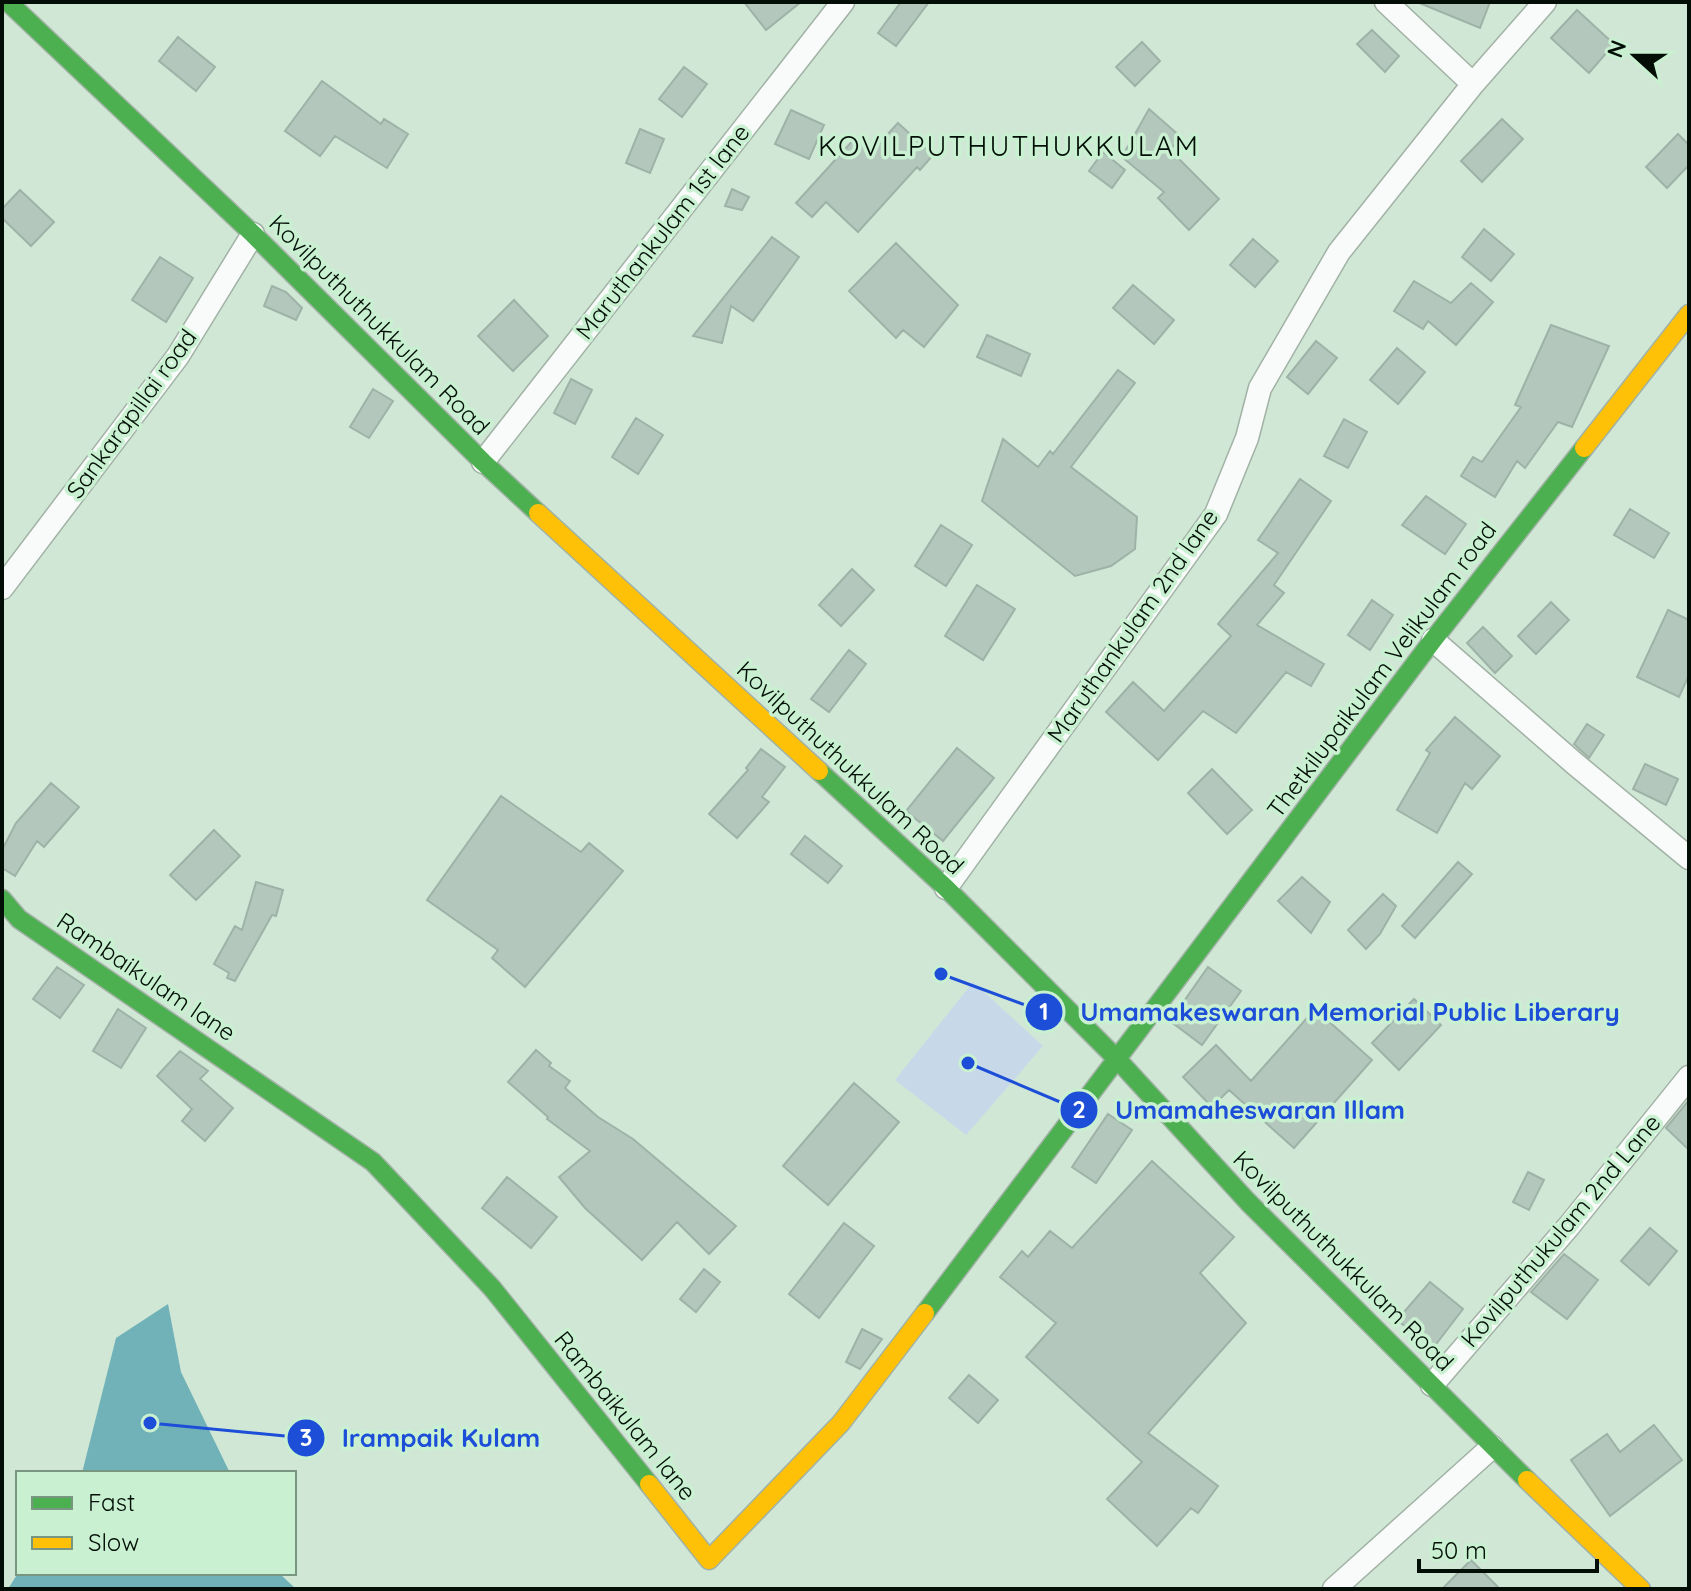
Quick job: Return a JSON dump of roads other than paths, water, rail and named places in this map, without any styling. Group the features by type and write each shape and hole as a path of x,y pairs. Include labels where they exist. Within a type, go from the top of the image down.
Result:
{"street":[{"name":"Kovilputhuthukkulam Road","path":"8,2 253,234 483,462 946,888 1117,1059 1248,1202 1492,1447 1641,1589"},
{"name":"Maruthankulam 1st lane","path":"483,462 843,2"},
{"path":"1386,2 1473,84"},
{"name":"Maruthankulam 2nd lane","path":"946,888 1216,514 1247,438 1260,388 1339,252 1473,84 1545,2"},
{"name":"Sankarapillai road","path":"2,588 178,356 253,234"},
{"name":"Thetkilupaikulam Velikulam road","path":"1117,1059 1433,640 1689,314"},
{"path":"1433,640 1689,858"},
{"name":"Rambaikulam lane","path":"2,899 19,919 373,1162 492,1288 709,1560 841,1423 1117,1059"},
{"name":"Kovilputhukulam 2nd Lane","path":"1432,1385 1569,1226 1689,1077"},
{"path":"1334,1589 1492,1447"}],"water":[{"path":"168,1304 181,1372 229,1471 83,1471 116,1338"},
{"path":"17,1575 281,1575 296,1589 8,1589"}],"place":[{"name":"Umamakeswaran Memorial Public Liberary","path":"941,974"},
{"name":"Umamaheswaran Illam","path":"968,1063"},
{"name":"Irampaik Kulam","path":"150,1423"}],"district":[{"name":"KOVILPUTHUTHUKKULAM","path":"1009,146"}]}
